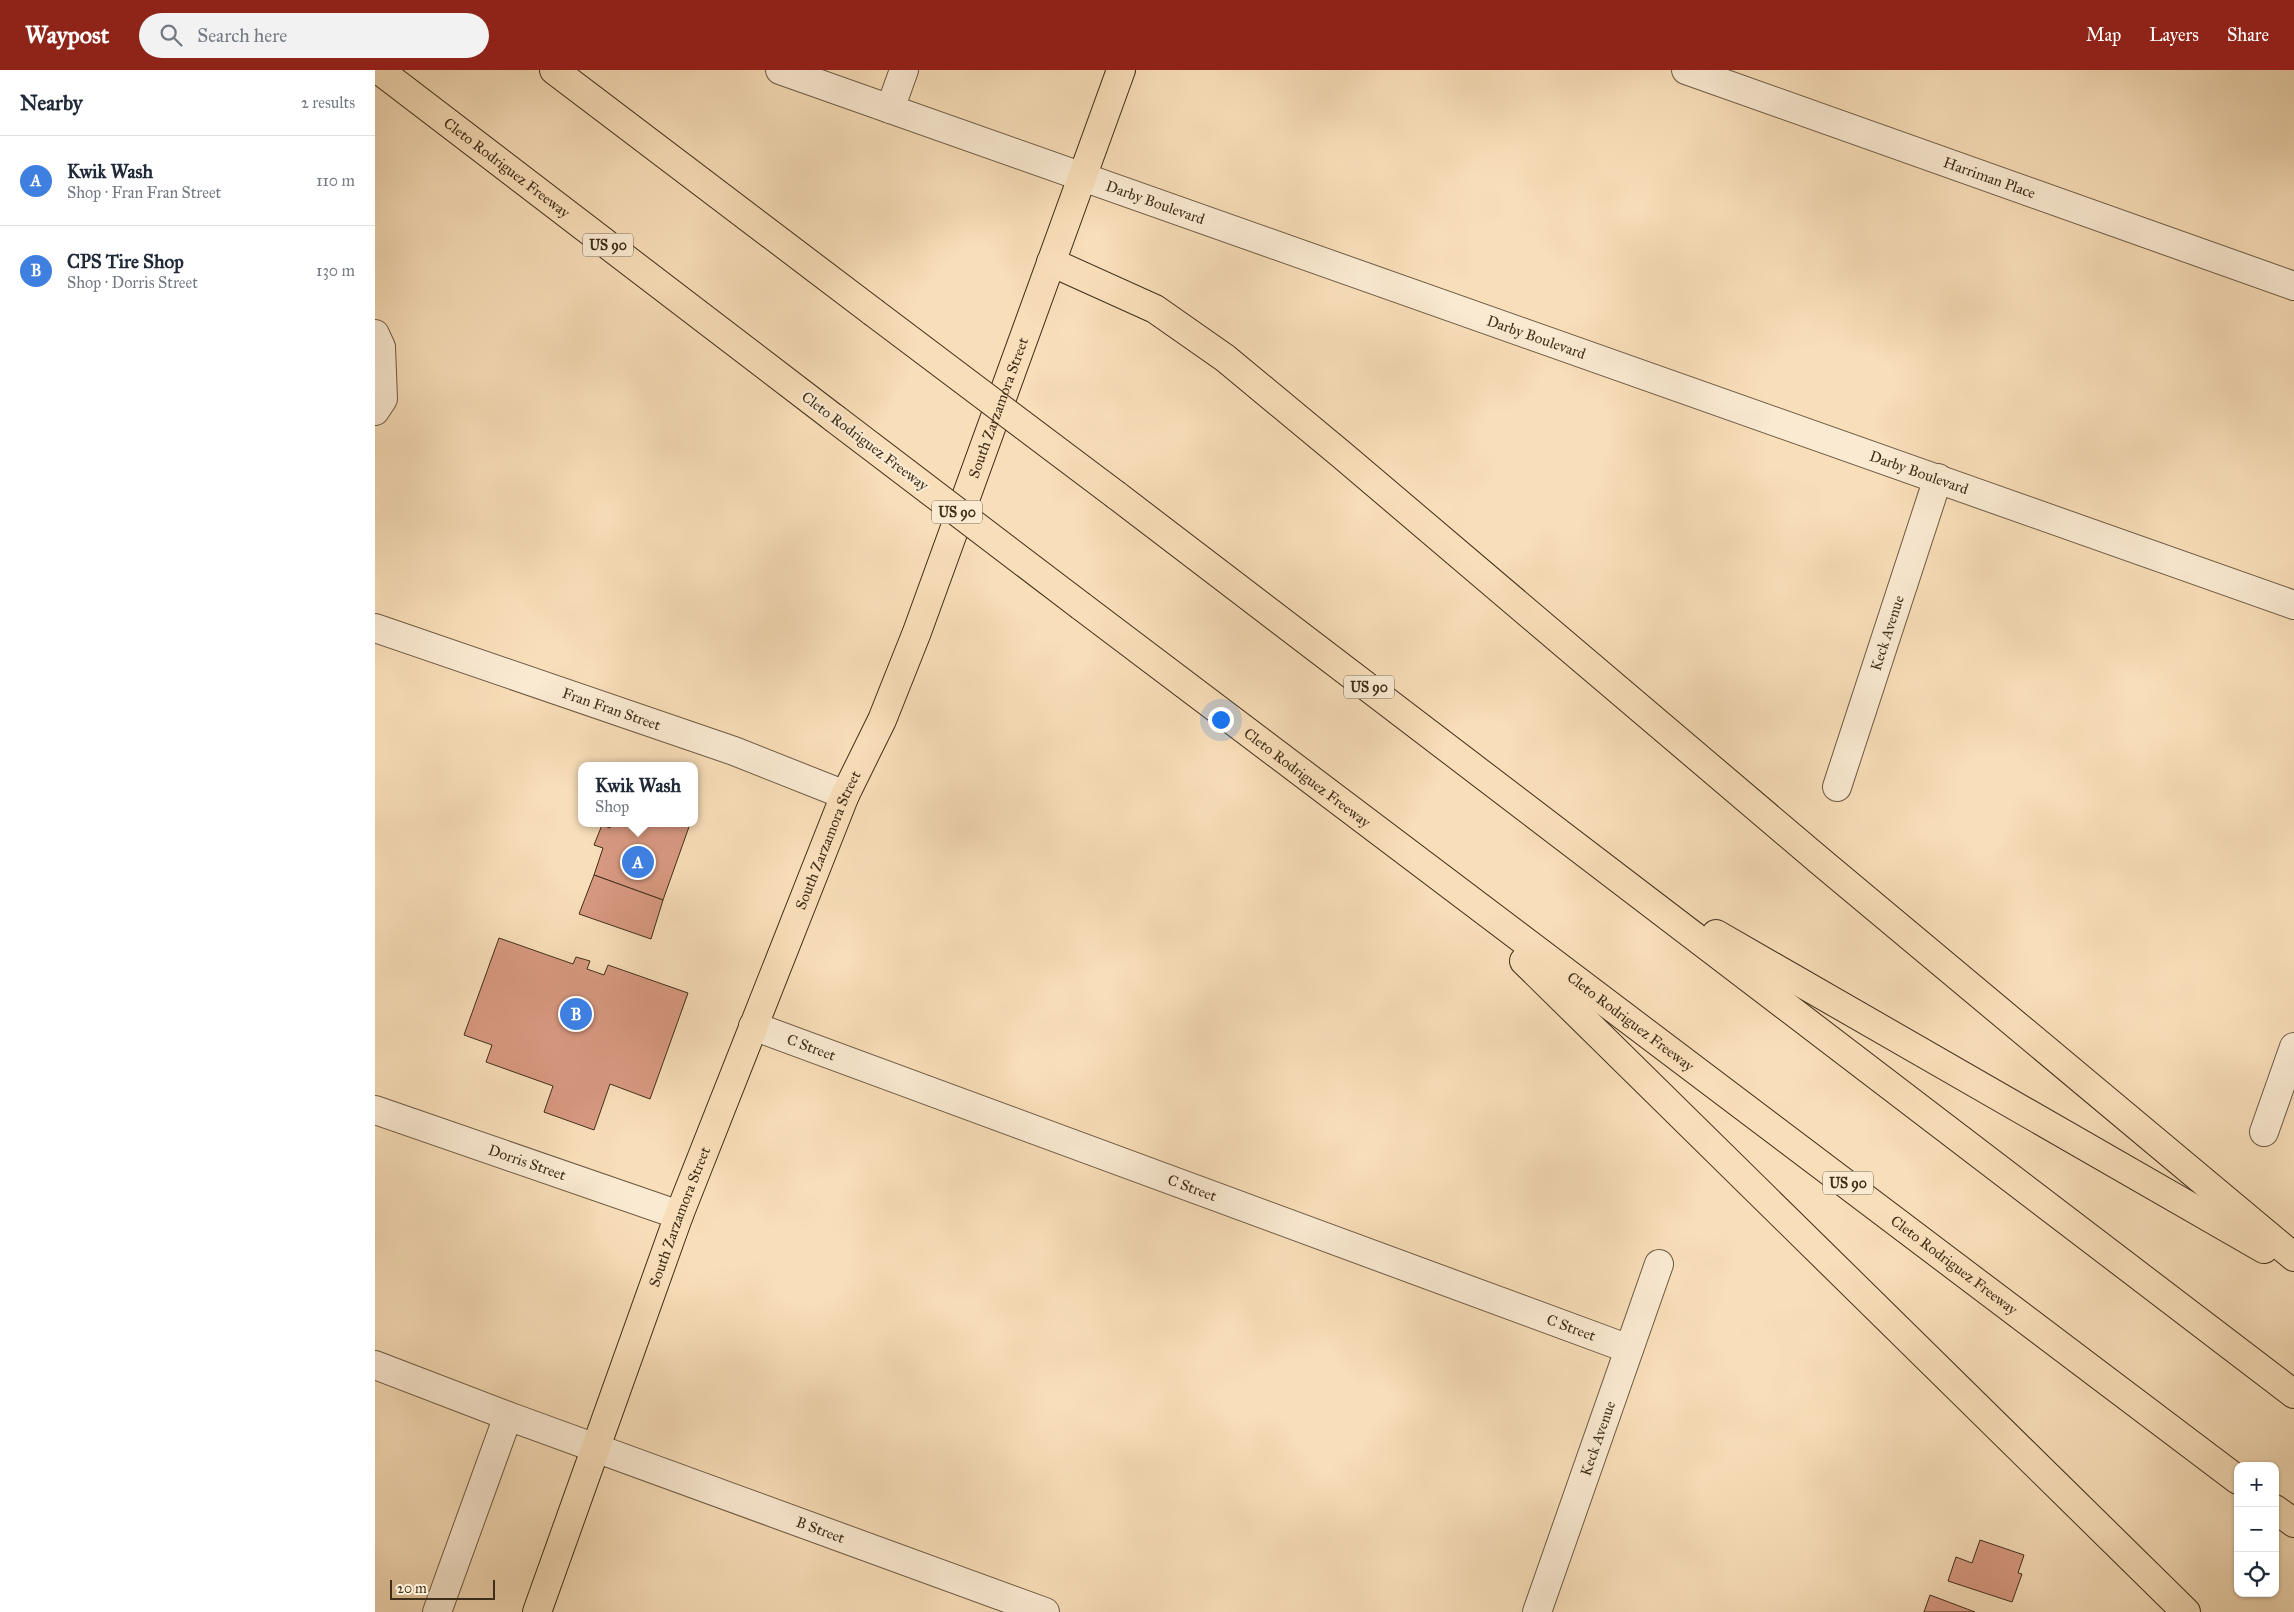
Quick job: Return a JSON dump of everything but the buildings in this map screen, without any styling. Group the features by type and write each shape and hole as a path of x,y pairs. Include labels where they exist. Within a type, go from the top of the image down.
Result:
{"main road":[{"name":"Cleto Rodriguez Freeway","path":"379,70 1454,891 1884,1210 2234,1477"},
{"name":"US 90","path":"554,70 1622,880 2294,1394"},
{"name":"South Zarzamora Street","path":"537,1612 679,1215 845,795 882,720 917,632 1121,70"},
{"path":"1051,262 1155,309 1225,358 1350,461 2294,1257"},
{"path":"1622,880 2294,1266"},
{"path":"1454,891 2186,1612"},
{"path":"2279,1512 2294,1523"}],"street":[{"name":"Darby Boulevard","path":"780,70 2294,605"},
{"path":"890,109 904,70"},
{"name":"Harriman Place","path":"1686,70 2294,286"},
{"path":"375,334 381,347 383,400 375,411"},
{"name":"Keck Avenue","path":"1837,787 1938,478"},
{"name":"Fran Fran Street","path":"375,628 734,751 845,795"},
{"name":"C Street","path":"753,1026 1629,1349"},
{"path":"2264,1132 2294,1047"},
{"name":"Dorris Street","path":"375,1110 679,1215"},
{"name":"Keck Avenue","path":"1537,1612 1659,1264"},
{"name":"B Street","path":"375,1365 596,1449 1045,1612"},
{"path":"437,1612 508,1416"}],"place":[{"name":"Kwik Wash","path":"638,862"},
{"name":"CPS Tire Shop","path":"576,1014"}]}
